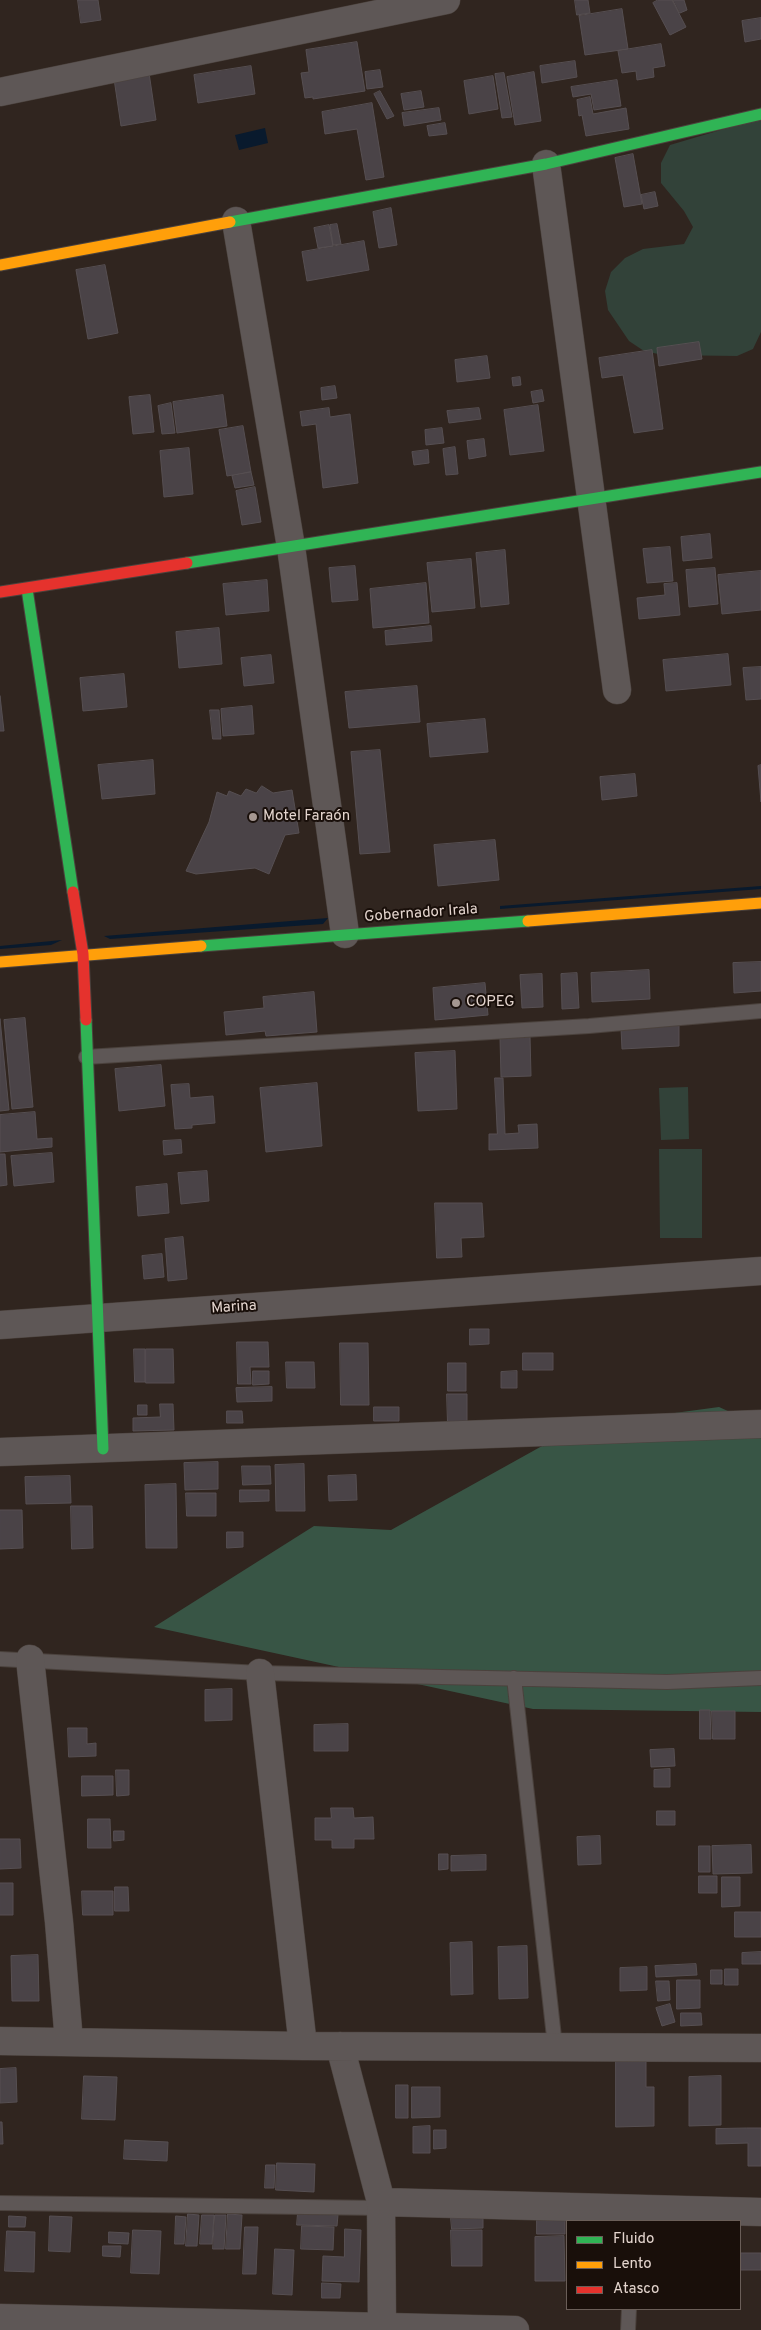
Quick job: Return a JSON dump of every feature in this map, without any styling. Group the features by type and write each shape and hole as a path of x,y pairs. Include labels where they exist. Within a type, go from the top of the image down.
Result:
{"street":[{"path":"0,92 446,0"},
{"path":"0,265 546,164 761,114"},
{"path":"546,164 618,690"},
{"path":"236,221 291,547 345,934"},
{"path":"0,592 761,472"},
{"path":"27,589 83,954 96,1318 103,1449"},
{"name":"Gobernador Irala","path":"0,962 83,954 761,903"},
{"name":"Marina","path":"0,1325 761,1272"},
{"path":"0,1452 761,1424"},
{"path":"30,1659 58,1912 69,2042"},
{"path":"260,1673 303,2046"},
{"path":"0,2041 303,2046 761,2048"},
{"path":"340,2046 381,2205 382,2325"},
{"path":"381,2205 631,2215 761,2212"},
{"path":"0,2318 382,2325 515,2330"}],"lane":[{"path":"86,1057 589,1026 761,1011"},
{"path":"0,1659 30,1659 260,1673 667,1682 761,1678"},
{"path":"514,1678 555,2046"},
{"path":"0,2203 381,2205"},
{"path":"628,2330 629,2310"}],"green space":[{"path":"761,118 761,332 753,349 737,356 663,355 644,351 629,341 608,310 605,291 611,272 625,258 643,249 684,244 693,227 684,211 661,183 661,163 670,145"},
{"path":"688,1087 689,1139 661,1140 659,1088"},
{"path":"659,1149 702,1149 702,1238 660,1238"},
{"path":"719,1407 761,1426 761,1712 533,1709 154,1627 314,1526 391,1530 578,1426"}],"water":[{"path":"265,128 268,143 239,150 235,135"},
{"path":"761,886 761,889 500,909 500,906"},
{"path":"328,918 323,924 110,939 104,936"},
{"path":"62,940 51,945 0,949 0,946"}],"building":[{"path":"78,0 98,0 101,20 81,23"},
{"path":"575,0 588,0 590,13 577,15"},
{"path":"658,0 672,0 686,27 670,35 653,3"},
{"path":"673,0 684,0 687,10 680,13"},
{"path":"622,9 628,49 585,55 579,16"},
{"path":"761,18 761,39 745,42 742,21"},
{"path":"357,42 365,91 313,99 313,97 305,98 301,73 309,72 306,50"},
{"path":"661,44 665,66 653,68 654,77 637,80 636,71 622,73 618,51"},
{"path":"575,61 577,77 542,83 540,66"},
{"path":"148,66 156,120 121,126 113,72"},
{"path":"251,66 255,94 198,103 194,75"},
{"path":"380,70 383,87 367,89 365,72"},
{"path":"534,72 541,121 515,125 507,77"},
{"path":"504,73 512,117 502,118 495,74"},
{"path":"493,76 498,109 469,114 464,81"},
{"path":"617,80 621,106 594,110 591,94 573,97 571,87"},
{"path":"380,91 394,116 387,119 374,94"},
{"path":"421,91 424,107 404,110 401,94"},
{"path":"590,97 593,114 626,108 629,129 586,136 582,115 579,116 577,100"},
{"path":"372,103 384,177 366,180 357,129 325,134 322,112"},
{"path":"439,108 441,120 404,126 402,113"},
{"path":"445,123 447,134 429,136 427,126"},
{"path":"633,154 642,204 624,207 615,158"},
{"path":"655,192 658,206 644,209 641,195"},
{"path":"391,208 397,245 379,248 373,212"},
{"path":"337,224 341,244 333,245 330,225"},
{"path":"329,225 333,246 318,248 314,228"},
{"path":"364,241 369,270 307,281 302,252"},
{"path":"105,265 118,333 88,339 76,270"},
{"path":"699,342 702,359 659,366 657,348"},
{"path":"652,350 663,429 634,433 623,375 602,378 599,358"},
{"path":"487,356 490,378 457,382 455,360"},
{"path":"520,377 521,385 513,386 512,378"},
{"path":"335,386 337,398 322,400 321,388"},
{"path":"542,390 544,401 533,403 531,392"},
{"path":"150,395 154,432 133,434 129,397"},
{"path":"223,395 227,426 177,433 173,402"},
{"path":"171,403 175,433 162,434 158,406"},
{"path":"538,405 544,451 510,455 504,410"},
{"path":"329,408 330,417 350,414 358,483 323,488 316,424 302,426 300,412"},
{"path":"479,408 481,419 449,423 447,411"},
{"path":"243,426 251,472 227,476 219,430"},
{"path":"442,428 444,443 426,445 425,430"},
{"path":"484,439 486,456 469,459 467,441"},
{"path":"455,447 458,474 446,475 443,449"},
{"path":"189,448 193,494 164,497 160,451"},
{"path":"428,450 429,463 414,465 412,452"},
{"path":"251,472 254,485 235,488 232,476"},
{"path":"255,487 261,522 242,525 236,491"},
{"path":"710,534 712,558 683,561 681,537"},
{"path":"670,547 673,581 647,583 643,549"},
{"path":"505,550 509,604 481,607 476,553"},
{"path":"471,559 475,608 432,612 427,563"},
{"path":"355,566 358,600 332,602 329,568"},
{"path":"715,568 718,604 689,607 686,570"},
{"path":"761,571 761,610 722,614 718,575"},
{"path":"267,580 269,611 226,615 223,584"},
{"path":"426,583 429,623 373,628 370,589"},
{"path":"677,583 680,615 639,619 637,598 665,595 664,584"},
{"path":"431,626 432,641 386,645 385,631"},
{"path":"219,628 222,664 179,668 176,632"},
{"path":"728,654 731,685 666,691 663,660"},
{"path":"271,655 274,683 244,686 241,658"},
{"path":"761,667 761,699 746,700 743,668"},
{"path":"124,674 127,707 83,711 80,678"},
{"path":"417,686 420,722 349,728 345,692"},
{"path":"0,696 4,731 0,731"},
{"path":"252,706 254,734 223,736 221,709"},
{"path":"210,710 219,710 221,739 213,739"},
{"path":"485,719 488,752 430,757 427,724"},
{"path":"380,750 390,852 360,854 351,752"},
{"path":"153,760 155,794 102,799 98,765"},
{"path":"761,765 761,802 758,766"},
{"path":"635,774 637,796 602,800 600,777"},
{"path":"262,786 273,793 292,790 299,833 285,835 269,874 255,868 196,874 186,871 209,822 217,792 227,796 229,791 241,796 246,789 256,793"},
{"path":"495,840 499,880 438,886 434,845"},
{"path":"761,962 761,991 734,993 733,963"},
{"path":"649,970 650,999 592,1002 591,973"},
{"path":"577,973 579,1008 562,1009 561,974"},
{"path":"542,974 543,1007 522,1008 520,975"},
{"path":"485,983 488,1015 435,1020 433,988"},
{"path":"314,992 317,1032 266,1036 265,1031 226,1035 224,1012 264,1008 263,997"},
{"path":"25,1018 33,1107 12,1109 4,1020"},
{"path":"0,1019 9,1110 0,1111"},
{"path":"679,1025 679,1046 622,1049 621,1028"},
{"path":"530,1036 531,1076 501,1077 500,1038"},
{"path":"455,1051 457,1109 418,1111 415,1053"},
{"path":"161,1065 165,1106 119,1111 115,1069"},
{"path":"495,1078 503,1078 505,1134 519,1133 518,1125 537,1124 538,1148 489,1150 489,1134 497,1134"},
{"path":"317,1083 322,1146 266,1152 260,1088"},
{"path":"189,1084 190,1098 213,1096 215,1123 192,1125 192,1128 175,1129 171,1085"},
{"path":"35,1112 37,1139 52,1138 52,1147 0,1152 0,1115"},
{"path":"181,1140 182,1153 164,1155 163,1141"},
{"path":"52,1153 54,1182 14,1186 11,1156"},
{"path":"0,1154 5,1154 7,1185 0,1186"},
{"path":"207,1171 209,1201 181,1204 178,1173"},
{"path":"167,1184 169,1213 138,1216 136,1187"},
{"path":"435,1203 482,1203 484,1237 461,1238 462,1257 437,1258"},
{"path":"183,1237 187,1279 168,1281 165,1239"},
{"path":"162,1254 164,1277 144,1279 142,1256"},
{"path":"470,1329 489,1329 489,1344 470,1345"},
{"path":"237,1342 268,1342 269,1367 250,1367 251,1384 238,1384"},
{"path":"340,1343 368,1343 369,1405 341,1405"},
{"path":"134,1349 145,1349 145,1382 135,1382"},
{"path":"146,1349 173,1349 174,1383 146,1383"},
{"path":"523,1353 553,1353 553,1370 523,1370"},
{"path":"286,1362 314,1362 315,1388 287,1388"},
{"path":"448,1363 466,1363 466,1391 448,1391"},
{"path":"253,1371 269,1371 269,1384 253,1385"},
{"path":"517,1371 517,1388 501,1388 501,1372"},
{"path":"272,1387 272,1401 237,1402 236,1388"},
{"path":"447,1394 467,1394 467,1425 448,1425"},
{"path":"160,1404 173,1404 174,1430 133,1431 133,1418 160,1417"},
{"path":"138,1405 147,1405 147,1415 138,1415"},
{"path":"374,1407 399,1407 399,1421 374,1421"},
{"path":"227,1411 242,1411 243,1423 227,1423"},
{"path":"218,1462 218,1489 185,1490 184,1463"},
{"path":"304,1464 305,1511 276,1511 275,1465"},
{"path":"242,1466 270,1466 271,1484 243,1485"},
{"path":"356,1475 357,1500 329,1501 328,1476"},
{"path":"70,1476 71,1503 26,1504 25,1477"},
{"path":"176,1484 177,1548 146,1548 145,1485"},
{"path":"240,1490 269,1490 269,1501 240,1502"},
{"path":"186,1493 216,1493 216,1516 187,1516"},
{"path":"71,1506 92,1506 93,1548 72,1549"},
{"path":"0,1510 22,1510 23,1548 0,1549"},
{"path":"227,1532 243,1532 243,1547 227,1548"},
{"path":"232,1689 232,1720 205,1721 205,1690"},
{"path":"700,1710 710,1710 711,1739 700,1739"},
{"path":"712,1711 735,1711 735,1739 713,1739"},
{"path":"348,1724 348,1751 314,1751 314,1725"},
{"path":"68,1728 87,1728 87,1744 96,1743 96,1756 69,1757"},
{"path":"674,1749 675,1766 651,1767 650,1750"},
{"path":"670,1769 670,1787 654,1787 654,1770"},
{"path":"116,1770 129,1770 129,1795 117,1796"},
{"path":"82,1776 113,1776 113,1795 82,1796"},
{"path":"331,1808 353,1808 354,1818 373,1817 374,1839 354,1839 354,1848 332,1848 332,1840 315,1840 315,1818 331,1818"},
{"path":"657,1811 675,1811 675,1825 657,1825"},
{"path":"88,1819 110,1819 111,1848 88,1848"},
{"path":"114,1831 124,1831 124,1840 114,1841"},
{"path":"600,1836 601,1864 578,1865 577,1837"},
{"path":"0,1839 20,1839 21,1868 0,1869"},
{"path":"751,1845 752,1873 713,1874 712,1846"},
{"path":"699,1846 710,1846 710,1872 699,1872"},
{"path":"439,1854 448,1854 448,1869 439,1870"},
{"path":"486,1855 486,1870 451,1871 451,1856"},
{"path":"699,1876 717,1876 717,1893 699,1893"},
{"path":"722,1877 740,1877 740,1906 722,1907"},
{"path":"0,1883 13,1883 13,1915 0,1915"},
{"path":"115,1887 128,1887 129,1911 115,1911"},
{"path":"82,1891 113,1891 113,1915 83,1915"},
{"path":"735,1912 761,1912 761,1937 735,1937"},
{"path":"472,1942 473,1994 451,1995 450,1943"},
{"path":"527,1946 528,1998 499,1999 498,1947"},
{"path":"761,1952 761,1964 742,1964 742,1953"},
{"path":"38,1955 39,2001 12,2001 11,1956"},
{"path":"696,1964 697,1975 656,1977 655,1966"},
{"path":"647,1967 647,1990 620,1991 620,1968"},
{"path":"725,1969 738,1969 738,1985 725,1985"},
{"path":"711,1970 722,1970 722,1984 711,1984"},
{"path":"677,1980 700,1980 700,2008 677,2009"},
{"path":"656,1981 669,1981 670,2000 658,2001"},
{"path":"670,2004 675,2022 662,2026 656,2008"},
{"path":"681,2013 701,2013 702,2025 681,2026"},
{"path":"616,2061 646,2061 646,2087 654,2087 654,2126 616,2127"},
{"path":"16,2068 17,2102 0,2103 0,2069"},
{"path":"84,2076 117,2077 115,2120 82,2119"},
{"path":"721,2076 721,2125 689,2126 689,2077"},
{"path":"396,2085 408,2085 408,2118 396,2118"},
{"path":"412,2087 440,2087 440,2117 412,2118"},
{"path":"0,2122 2,2122 3,2144 0,2144"},
{"path":"430,2126 430,2153 413,2153 413,2127"},
{"path":"761,2128 761,2166 748,2166 748,2143 716,2144 716,2129"},
{"path":"434,2130 446,2130 446,2148 434,2149"},
{"path":"125,2140 168,2142 167,2161 124,2159"},
{"path":"277,2163 315,2164 314,2192 276,2190"},
{"path":"266,2165 275,2165 274,2188 265,2188"},
{"path":"298,2213 338,2215 337,2226 297,2225"},
{"path":"188,2214 199,2215 197,2246 186,2246"},
{"path":"228,2214 242,2215 240,2249 226,2249"},
{"path":"202,2215 214,2215 212,2244 200,2244"},
{"path":"215,2215 226,2215 224,2249 213,2249"},
{"path":"9,2216 26,2217 25,2227 9,2227"},
{"path":"50,2216 72,2217 70,2252 49,2251"},
{"path":"176,2216 186,2217 184,2244 175,2244"},
{"path":"537,2216 565,2216 565,2234 537,2234"},
{"path":"451,2218 483,2218 483,2228 452,2229"},
{"path":"302,2226 334,2227 333,2250 301,2249"},
{"path":"245,2227 258,2227 256,2274 243,2274"},
{"path":"345,2229 361,2230 359,2282 322,2281 323,2256 344,2257"},
{"path":"133,2230 161,2231 159,2274 131,2273"},
{"path":"451,2230 482,2230 482,2266 452,2266"},
{"path":"7,2231 35,2232 34,2272 5,2271"},
{"path":"109,2232 129,2233 128,2244 109,2243"},
{"path":"564,2236 565,2281 535,2281 535,2237"},
{"path":"103,2246 121,2246 120,2257 103,2256"},
{"path":"275,2249 294,2250 292,2295 273,2294"},
{"path":"741,2253 761,2253 761,2270 741,2270"},
{"path":"322,2283 341,2284 340,2298 322,2298"}],"traffic: fast":[{"path":"230,222 546,164 761,114"},
{"path":"187,563 761,472"},
{"path":"27,589 73,892"},
{"path":"201,946 528,921"},
{"path":"86,1020 103,1449"}],"traffic: slow":[{"path":"0,265 230,222"},
{"path":"528,921 761,903"},
{"path":"0,962 201,946"}],"traffic: jam":[{"path":"0,592 187,563"},
{"path":"73,892 83,954 86,1020"}],"place":[{"name":"Motel Faraón","path":"253,817"},
{"name":"COPEG","path":"456,1003"}]}
